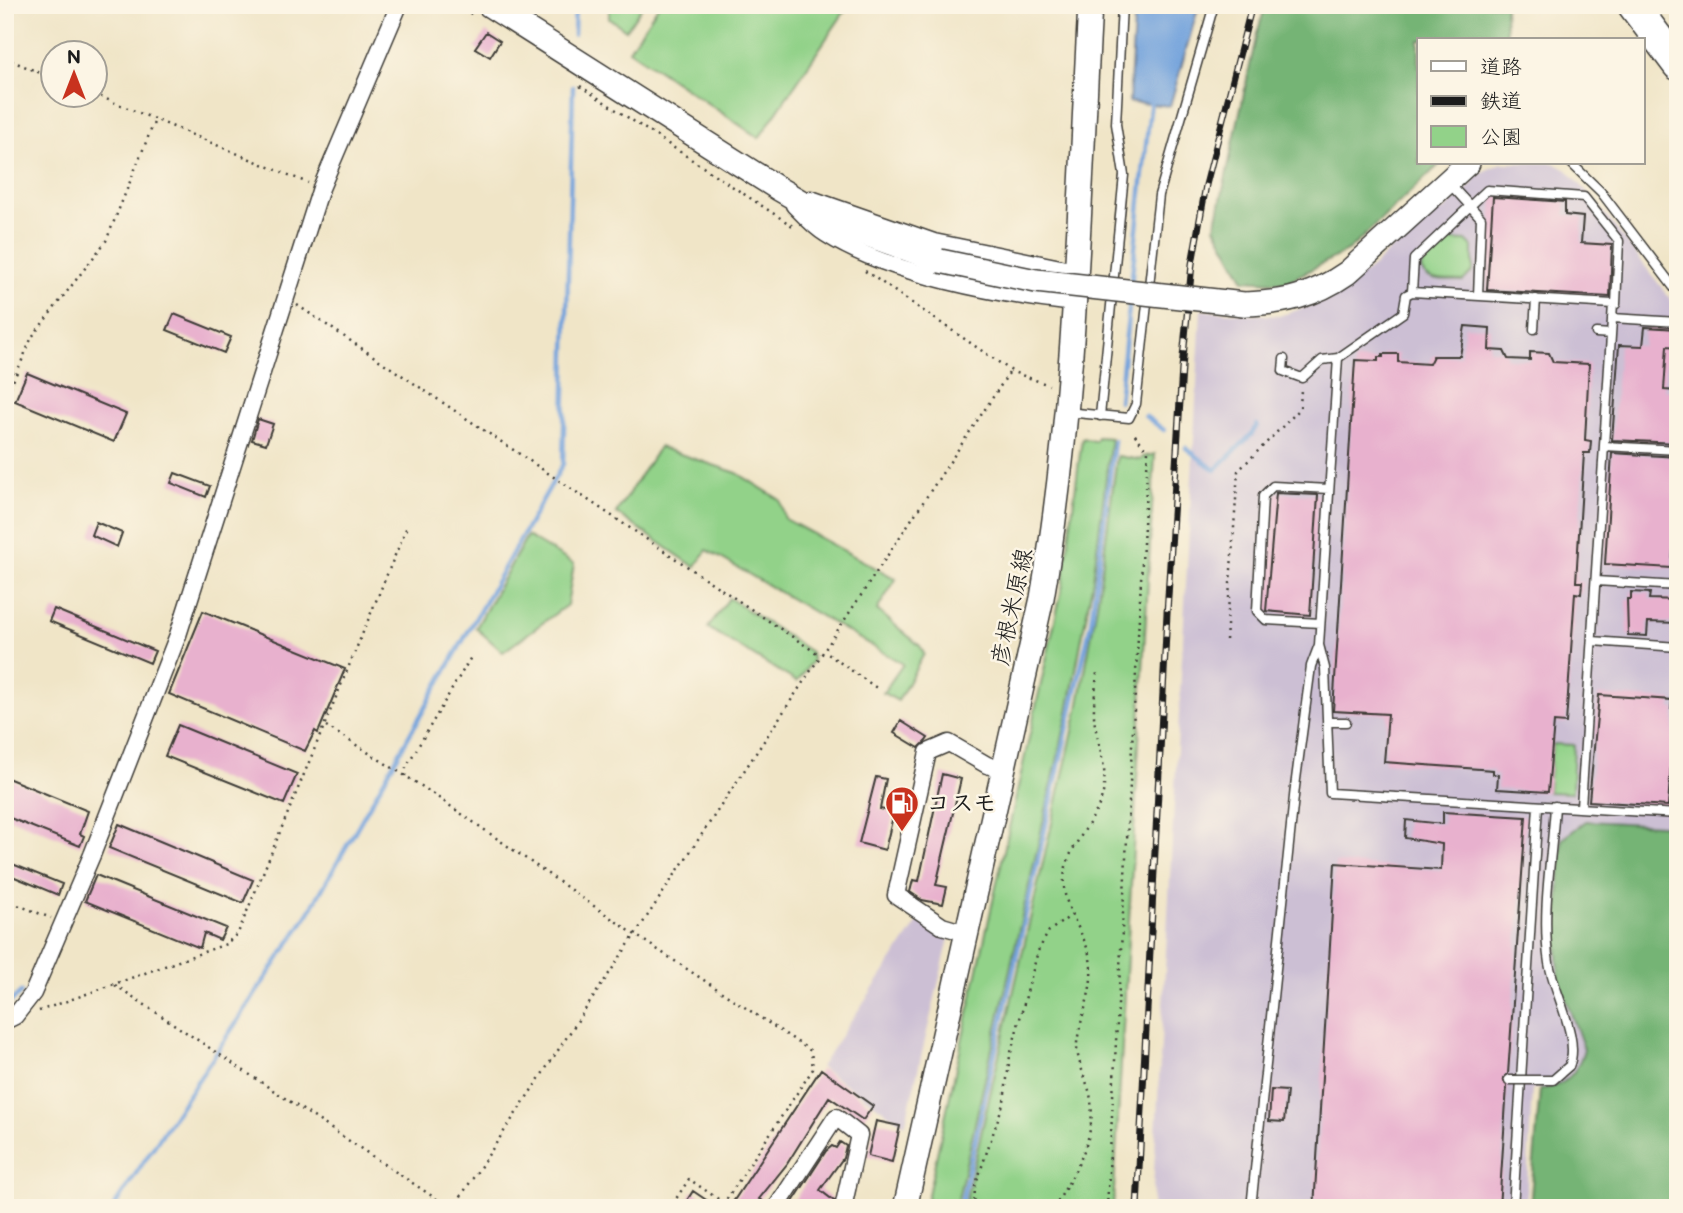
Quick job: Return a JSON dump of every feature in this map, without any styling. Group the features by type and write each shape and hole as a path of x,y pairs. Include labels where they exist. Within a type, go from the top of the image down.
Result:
{"highway":[{"path":"1633,5 1678,65"}],"main road":[{"name":"彦根米原線","path":"905,1208 1054,528 1074,303 1090,5"},
{"path":"484,12 844,226 940,261 1036,281 1244,304 1300,298 1326,288 1367,255 1446,180 1467,164"}],"street":[{"path":"10,1019 33,993 64,923 178,635 321,188 399,5"},
{"path":"779,189 934,242 1075,271"},
{"path":"779,189 827,235 882,258 940,279 1074,303"},
{"path":"966,933 942,926 896,895 928,752 949,743 987,765 1003,770"},
{"path":"776,1208 836,1116 859,1135 843,1208"}],"lane":[{"path":"1100,416 1124,175 1116,124 1122,5"},
{"path":"1064,412 1129,418 1136,404 1159,195 1214,5"},
{"path":"1572,164 1601,192 1678,293"},
{"path":"1446,180 1481,218 1478,296"},
{"path":"1412,292 1414,258 1487,190 1584,197 1619,241 1581,807"},
{"path":"1284,359 1283,371 1302,378 1322,360 1338,358 1403,313 1406,295 1412,292 1613,304"},
{"path":"1534,330 1536,299"},
{"path":"1612,318 1678,322"},
{"path":"1596,333 1611,334"},
{"path":"1338,358 1319,645 1325,668 1330,793 1678,814"},
{"path":"1604,446 1678,450"},
{"path":"1320,623 1266,621 1257,611 1263,496 1273,486 1329,489"},
{"path":"1596,581 1678,586"},
{"path":"1592,641 1678,646"},
{"path":"1269,1208 1252,1205 1295,786 1311,666 1319,645"},
{"path":"1327,722 1346,722"},
{"path":"1513,1208 1538,806"},
{"path":"1509,1080 1553,1080 1569,1066 1574,1055 1572,1040 1555,993 1547,939 1555,807"}],"path":[{"path":"458,5 484,12"},
{"path":"5,58 38,72"},
{"path":"570,80 799,231"},
{"path":"108,100 321,188"},
{"path":"5,400 32,337 47,314 106,241 155,120"},
{"path":"854,265 1011,370 1051,386 1066,388"},
{"path":"286,297 815,652 822,653 878,689"},
{"path":"5,369 17,373"},
{"path":"114,985 452,1208 1011,370"},
{"path":"1107,1208 1148,451 1132,431"},
{"path":"10,1019 226,944 238,933 408,524"},
{"path":"405,776 406,767 471,657"},
{"path":"1054,1208 1086,1151 1091,1128 1090,1094 1077,1046 1088,1000 1091,970 1088,952 1064,889 1068,855 1097,809 1105,779 1105,764 1094,722 1097,672"},
{"path":"326,726 405,776 634,934 811,1051 813,1069 724,1203 689,1179 670,1208"},
{"path":"5,900 64,923"},
{"path":"974,1208 975,1187 1004,1101 1010,1056 1038,951 1049,931 1072,915"}],"shaded area":[{"path":"1500,164 1556,164 1567,170 1593,198 1678,309 1678,826 1586,821 1559,980 1584,1048 1580,1063 1561,1085 1532,1089 1526,1208 1152,1208 1201,310 1279,316 1331,299 1374,266 1436,204 1443,211 1474,182 1471,177"},
{"path":"920,919 950,934 905,1125 820,1067"}],"green space":[{"path":"609,5 643,5 626,30 609,18"},
{"path":"659,5 849,5 759,138 629,50"},
{"path":"1266,5 1505,5 1506,38 1417,38 1417,164 1440,164 1349,250 1285,283 1244,280 1215,227 1257,33"},
{"path":"1446,240 1466,241 1473,248 1473,271 1463,281 1434,279 1421,270 1423,262"},
{"path":"1097,437 1111,438 1093,580 1067,717 956,1208 925,1208 1063,584 1082,438 1095,441"},
{"path":"659,447 737,473 780,500 785,519 896,579 877,610 920,646 924,654 898,701 883,693 903,664 707,550 695,567 616,513"},
{"path":"1155,454 1113,1208 964,1208 1078,709 1097,605 1117,456 1141,460"},
{"path":"527,536 574,564 567,605 503,652 476,628"},
{"path":"729,598 811,652 812,661 797,682 708,628"},
{"path":"1552,744 1574,745 1572,793 1548,792"},
{"path":"1586,821 1678,826 1678,1208 1530,1208 1540,1089 1557,1086 1569,1077 1578,1065 1584,1049 1559,980 1557,938 1562,839"}],"water":[{"path":"1135,5 1199,5 1170,106 1129,102"}],"building":[{"path":"486,32 500,41 490,57 475,48"},
{"path":"1493,197 1565,202 1565,215 1583,217 1581,243 1612,245 1610,297 1487,290"},
{"path":"174,314 231,337 224,353 167,330"},
{"path":"1465,326 1490,328 1489,350 1504,351 1508,359 1530,360 1530,352 1549,353 1553,362 1589,364 1585,440 1591,441 1590,453 1584,453 1576,582 1582,582 1581,594 1575,593 1566,723 1554,722 1548,792 1497,789 1498,775 1493,774 1493,770 1384,762 1388,714 1333,711 1355,360 1378,361 1378,357 1383,357 1383,354 1398,354 1398,362 1429,364 1433,356 1460,356"},
{"path":"1645,327 1678,329 1678,347 1667,346 1664,390 1678,391 1678,443 1612,440 1619,345 1643,346"},
{"path":"27,373 126,414 114,442 15,401"},
{"path":"258,419 273,424 266,444 252,440"},
{"path":"1612,453 1678,457 1672,568 1605,564"},
{"path":"175,473 210,486 206,497 171,483"},
{"path":"1276,493 1318,495 1310,615 1266,611"},
{"path":"96,522 122,533 117,547 91,535"},
{"path":"1631,592 1650,593 1649,599 1678,600 1678,623 1648,622 1647,636 1628,635 1627,599 1631,599"},
{"path":"54,609 155,651 150,663 49,621"},
{"path":"203,611 345,669 318,733 315,731 305,751 169,694"},
{"path":"1599,695 1672,700 1671,709 1675,709 1668,806 1589,801"},
{"path":"901,721 928,738 919,748 894,733"},
{"path":"178,725 297,774 284,804 165,756"},
{"path":"942,774 961,779 936,885 947,887 943,904 922,900 910,892 913,880 919,881"},
{"path":"5,777 88,811 80,834 84,836 80,846 5,816"},
{"path":"876,777 886,779 880,809 894,812 885,850 859,843"},
{"path":"1443,812 1526,817 1508,1074 1503,1079 1507,1086 1499,1208 1314,1208 1335,863 1441,870 1442,844 1405,838 1406,820 1443,824"},
{"path":"119,824 253,880 243,903 109,848"},
{"path":"5,861 62,884 58,895 5,873"},
{"path":"96,875 226,928 220,940 204,933 200,948 85,901"},
{"path":"821,1069 873,1106 863,1120 829,1097 787,1164 759,1199 767,1204 766,1208 742,1208 733,1202"},
{"path":"1271,1090 1287,1091 1284,1122 1269,1121"},
{"path":"876,1121 900,1126 892,1162 868,1156"},
{"path":"840,1142 846,1146 843,1158 820,1190 834,1201 833,1208 789,1208 826,1151 832,1146 836,1148"},
{"path":"693,1191 718,1208 682,1208"}],"waterway":[{"path":"574,35 575,5"},
{"path":"113,1208 307,916 563,464 573,87"},
{"path":"1131,285 1151,99"},
{"path":"1119,401 1130,298"},
{"path":"5,384 8,376"},
{"path":"1145,416 1164,430"},
{"path":"1186,448 1215,470 1251,435 1257,425"},
{"path":"960,1208 1091,623 1114,441"},
{"path":"5,1007 21,992"}],"railway":[{"path":"1137,1208 1182,368 1192,264 1206,185 1252,5"}],"place":[{"name":"コスモ","path":"902,833"}]}
